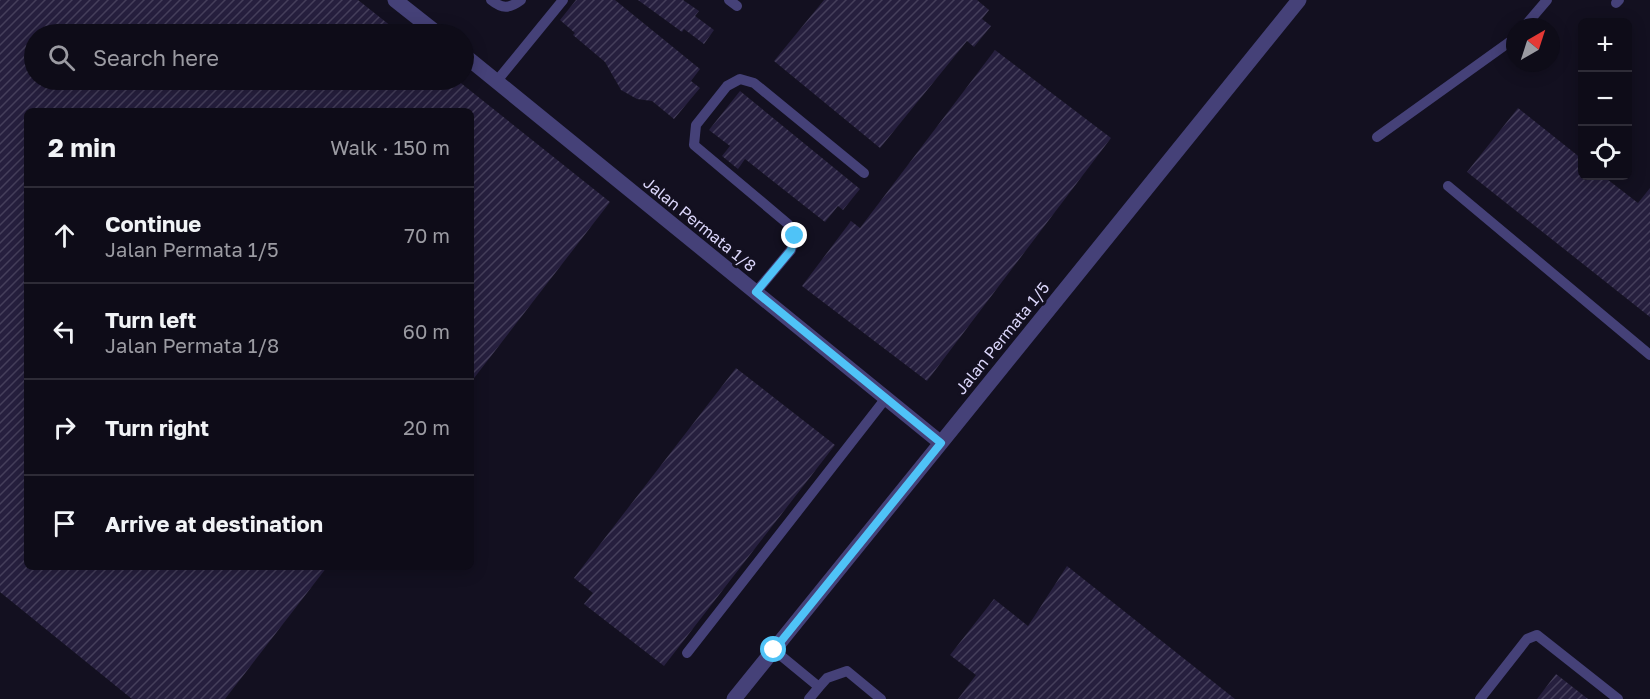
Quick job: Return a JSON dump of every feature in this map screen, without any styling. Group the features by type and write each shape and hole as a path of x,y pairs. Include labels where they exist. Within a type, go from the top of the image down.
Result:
{"street":[{"path":"395,0 425,24"},
{"name":"Jalan Permata 1/5","path":"734,699 1299,0"},
{"name":"Jalan Permata 1/8","path":"474,64 941,443"}],"lane":[{"path":"491,0 500,8 508,8 521,0"},
{"path":"496,82 563,0"},
{"path":"1532,18 1547,0"},
{"path":"1377,137 1506,44"},
{"path":"756,292 791,250 795,236 788,224 694,145 696,124 727,86 740,79 754,83 864,173"},
{"path":"1448,186 1650,355"},
{"path":"687,653 886,398"},
{"path":"1480,699 1527,639 1537,635 1618,699"},
{"path":"774,650 819,687"},
{"path":"810,699 827,678 847,671 881,699"}],"building":[{"path":"0,0 358,0 388,24 24,24 24,90 470,90 610,202 474,378 474,108 24,108 24,570 325,570 225,699 132,699 0,592"},
{"path":"576,0 615,0 700,69 691,81 700,88 674,119 652,101 637,99 621,90 605,62 573,35 575,33 560,20"},
{"path":"638,0 683,0 699,11 695,16 714,30 704,44 684,29 682,32"},
{"path":"824,0 977,0 989,10 982,19 991,26 974,47 967,41 880,148 774,61"},
{"path":"995,50 1111,138 927,381 802,286 851,221 860,228"},
{"path":"740,91 860,189 843,210 838,206 825,222 745,159 738,169 722,156 730,146 709,130"},
{"path":"1518,108 1578,156 1578,180 1608,180 1638,203 1650,188 1650,317 1467,172"},
{"path":"736,368 835,445 664,666 584,604 593,593 574,578"},
{"path":"1067,566 1235,699 958,699 976,675 950,655 994,599 1028,626"},
{"path":"1556,674 1588,699 1537,699"}],"route":[{"path":"774,650 941,443 756,292 791,250 795,236"}]}
